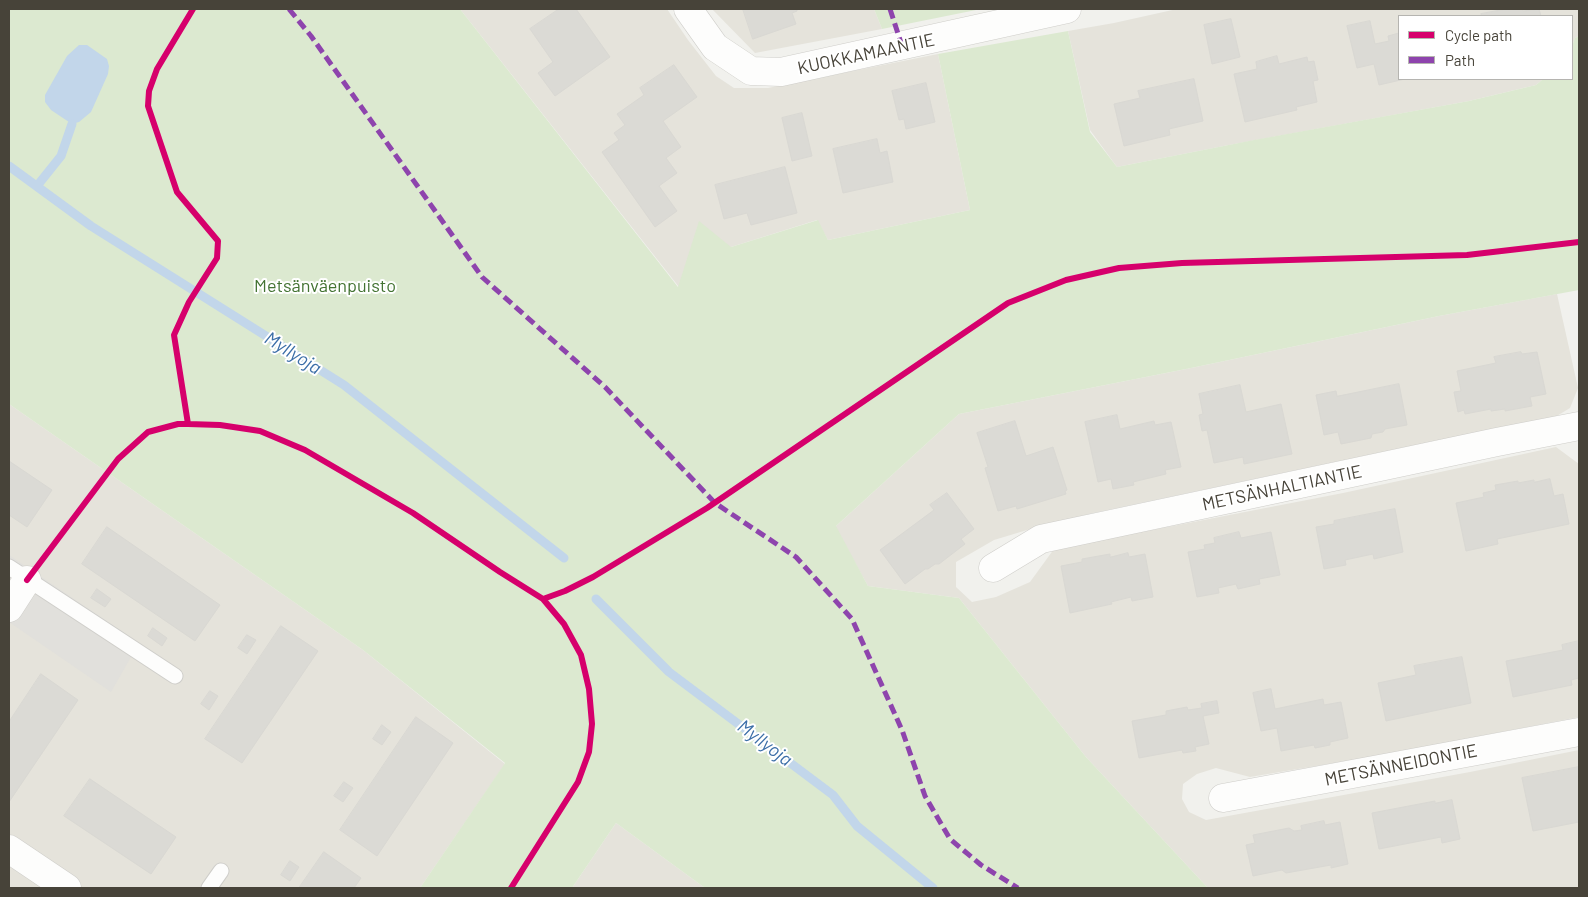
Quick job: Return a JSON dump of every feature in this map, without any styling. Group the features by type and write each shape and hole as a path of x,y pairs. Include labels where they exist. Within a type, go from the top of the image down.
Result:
{"street":[{"name":"KUOKKAMAANTIE","path":"688,9 715,47 751,71 781,72 1067,9"},
{"name":"METSÄNHALTIANTIE","path":"993,568 1041,539 1579,426"},
{"path":"9,608 18,574"},
{"name":"METSÄNNEIDONTIE","path":"1223,798 1579,732"},
{"path":"9,849 67,888"}],"lane":[{"path":"18,574 174,676"},
{"path":"209,888 221,871"}],"shaded area":[{"path":"460,9 667,9 716,76 734,88 768,88 938,54 970,210 828,240 817,220 731,247 679,287"},
{"path":"712,9 874,9 882,29 755,53"},
{"path":"1177,9 1579,9 1579,36 1575,38 1573,43 1573,15 1398,15 1398,80 1542,80 1536,85 1469,101 1117,167 1090,130 1068,31"},
{"path":"1557,294 1578,388 1570,408 1552,419 1434,441 1093,513 1037,527 994,540 956,562 956,587 972,602 996,597 1030,582 1054,549 1343,493 1556,447 1579,464 1579,717 1376,756 1250,777 1216,768 1197,774 1183,784 1182,799 1189,812 1206,820 1470,772 1579,750 1579,888 1208,888 1086,757 959,598 868,586 835,527 959,414 1439,316"},
{"path":"9,404 363,650 505,764 420,888 9,888"},
{"path":"9,555 139,643 111,692 9,622"},
{"path":"616,823 705,888 572,888"}],"green space":[{"name":"Metsänväenpuisto","path":"9,9 460,9 678,287 699,221 731,247 818,220 828,240 970,210 938,54 1068,31 1090,132 1117,167 1469,101 1536,85 1542,80 1573,80 1573,43 1575,38 1579,36 1579,290 1439,316 959,414 836,526 868,586 959,598 1086,757 1208,888 705,888 616,823 572,888 420,888 505,763 363,650 9,404"},
{"path":"874,9 981,9 882,29"}],"water":[{"path":"79,45 87,45 107,59 109,66 108,74 91,112 79,122 72,124 51,110 45,102 45,95 67,56"}],"building":[{"path":"559,9 576,9 610,57 555,96 538,73 553,62 530,29"},
{"path":"743,9 797,9 797,11 792,13 796,24 753,39"},
{"path":"1506,9 1522,9 1523,11 1539,9 1541,15 1482,15"},
{"path":"1231,19 1240,57 1212,64 1204,25"},
{"path":"1370,21 1375,44 1389,41 1388,36 1398,33 1398,80 1401,80 1379,85 1374,64 1357,68 1347,26"},
{"path":"1277,56 1279,64 1307,57 1308,62 1314,61 1318,80 1313,81 1317,102 1296,107 1297,110 1245,122 1234,74 1257,69 1256,62"},
{"path":"674,65 697,97 663,121 681,147 666,158 677,173 659,186 677,211 655,227 602,152 619,140 614,133 625,125 617,114 644,95 640,88"},
{"path":"1194,79 1203,121 1169,129 1170,135 1124,146 1114,104 1140,98 1138,91"},
{"path":"926,83 935,122 906,129 904,119 899,120 892,91"},
{"path":"802,113 812,156 792,161 782,118"},
{"path":"877,139 880,153 887,151 893,182 843,193 833,149"},
{"path":"785,167 797,213 751,225 747,213 724,219 715,185"},
{"path":"1521,352 1522,354 1537,352 1546,394 1530,397 1532,406 1505,411 1505,409 1491,411 1491,409 1465,414 1464,410 1458,412 1454,392 1461,391 1457,371 1496,363 1494,357"},
{"path":"1399,384 1407,425 1385,429 1383,432 1372,434 1371,438 1341,444 1338,432 1324,435 1316,395 1336,391 1337,396"},
{"path":"1240,385 1246,412 1281,404 1292,454 1244,464 1243,457 1214,463 1207,430 1202,431 1199,415 1203,414 1199,394"},
{"path":"1117,415 1120,429 1154,421 1155,425 1171,422 1181,467 1165,470 1166,474 1133,482 1134,485 1113,489 1111,479 1098,482 1085,422"},
{"path":"1015,421 1026,456 1053,447 1067,490 1065,491 1066,494 1017,509 1016,506 998,511 985,468 988,467 977,433"},
{"path":"9,461 52,490 27,527 9,515"},
{"path":"1550,479 1554,496 1563,494 1569,524 1497,539 1498,544 1466,551 1456,503 1484,497 1483,493 1496,490 1495,485"},
{"path":"947,493 974,529 961,539 965,544 939,564 925,569 905,584 880,550 934,510 930,505"},
{"path":"1395,509 1403,552 1374,559 1373,554 1345,560 1346,565 1324,569 1316,527 1334,524 1334,521"},
{"path":"107,527 220,605 195,641 82,564"},
{"path":"1239,532 1241,538 1271,532 1280,575 1259,579 1260,584 1238,589 1236,584 1218,588 1219,593 1197,597 1188,552 1205,549 1204,545 1215,543 1214,538"},
{"path":"1128,553 1129,557 1145,554 1153,597 1132,601 1131,597 1111,602 1112,604 1070,613 1061,566 1082,562 1082,559 1110,554 1110,557"},
{"path":"97,589 111,599 105,607 91,598"},
{"path":"281,626 318,651 242,763 205,739"},
{"path":"153,628 167,638 162,646 148,636"},
{"path":"247,635 256,640 247,654 238,648"},
{"path":"1579,641 1579,678 1571,680 1572,685 1513,697 1506,661 1563,650 1562,645"},
{"path":"1462,657 1471,703 1386,721 1378,683 1416,675 1414,666"},
{"path":"41,674 78,700 9,802 9,722"},
{"path":"1271,689 1275,709 1323,699 1324,705 1341,702 1348,738 1315,748 1314,745 1281,751 1277,728 1261,731 1253,693"},
{"path":"210,691 218,696 209,710 201,704"},
{"path":"1217,701 1219,713 1203,716 1209,744 1195,747 1196,751 1183,753 1182,750 1139,758 1132,721 1166,715 1166,711 1187,707 1188,710 1202,708 1201,704"},
{"path":"416,717 453,743 377,856 340,830"},
{"path":"382,725 391,732 382,745 373,739"},
{"path":"1579,767 1579,822 1533,831 1522,778"},
{"path":"90,779 176,837 151,874 64,816"},
{"path":"344,782 353,788 343,802 334,796"},
{"path":"1452,800 1460,839 1442,843 1441,837 1379,849 1372,813 1435,801 1435,803"},
{"path":"1324,821 1325,825 1340,822 1348,864 1331,868 1331,865 1286,873 1282,870 1253,876 1246,845 1255,843 1253,835 1289,828 1294,831 1302,830 1301,826"},
{"path":"324,852 361,878 354,888 299,888"},
{"path":"290,861 299,867 290,881 281,875"}],"waterway":[{"path":"37,186 61,156 72,124"},
{"name":"Myllyoja","path":"9,166 91,226 344,385 564,558"},
{"name":"Myllyoja","path":"596,599 669,672 833,795 857,826 933,888"}],"marked path":[{"path":"289,9 311,36 482,277 605,387 715,503 796,557 852,619 902,730 925,796 950,839 981,865 1018,888"},
{"path":"890,9 902,46"}],"cycle path":[{"path":"188,424 174,335 189,302 217,258 218,241 177,192 148,106 149,91 157,69 193,9"},
{"path":"27,580 118,459 148,432 178,424 220,425 260,431 305,450 413,513 543,599 565,591 593,577 707,508 1008,303 1066,280 1119,268 1182,263 1467,255 1579,242"},
{"path":"511,888 578,782 589,752 592,724 589,689 581,655 564,624 543,599"}]}
